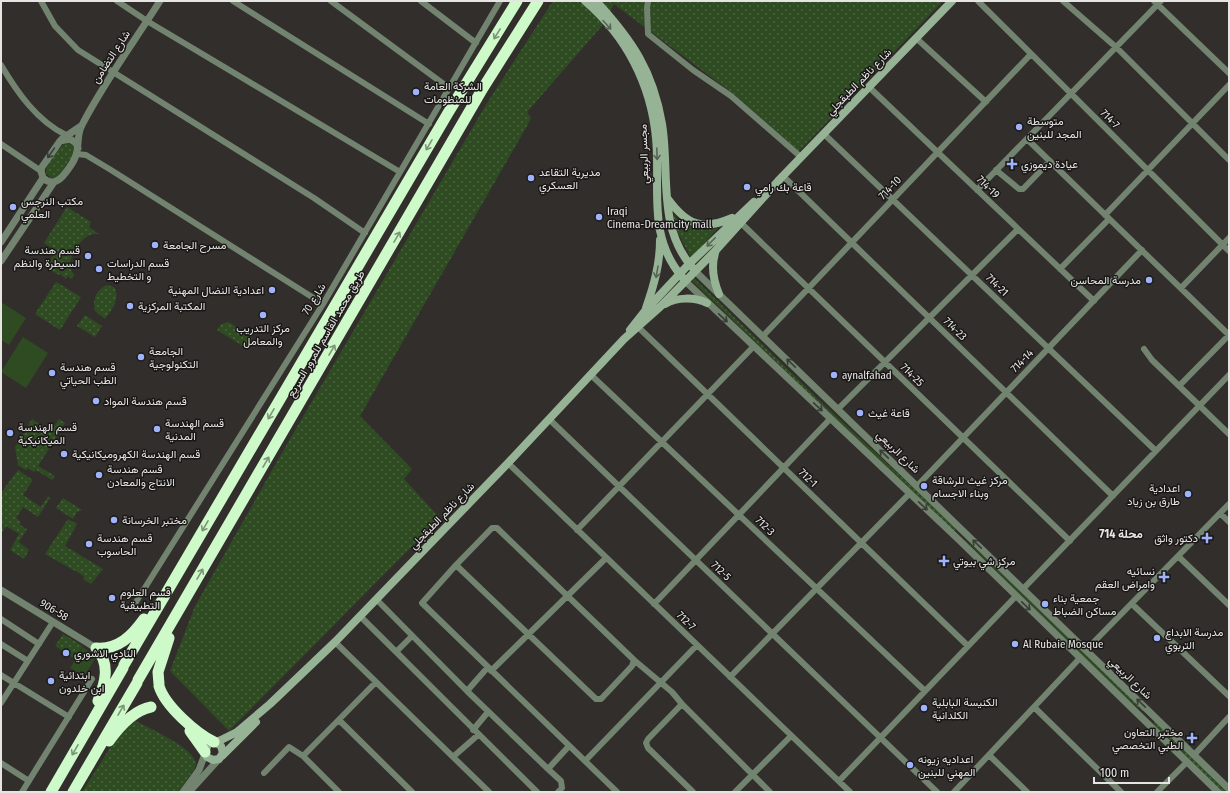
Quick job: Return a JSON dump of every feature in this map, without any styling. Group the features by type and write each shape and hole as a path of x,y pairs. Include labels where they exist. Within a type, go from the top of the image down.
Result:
{"highway":[{"name":"طريق محمد القاسم للمرور السريع","path":"51,792 171,584 448,113 517,1"},
{"name":"طريق محمد القاسم للمرور السريع","path":"73,792 483,88 538,1"},
{"path":"96,648 104,649 122,643 139,626 171,584"},
{"path":"188,595 162,657 158,672 159,685 167,703 199,733 215,742"},
{"path":"84,736 99,698 106,670 105,659 96,648"},
{"path":"73,792 120,728 141,710 153,707 162,708 170,712 191,732 205,753"}],"main road":[{"name":"مجسر الربيعي","path":"584,1 631,48 646,86 654,120 657,146 657,219 668,256 679,274"},
{"name":"مجسر الربيعي","path":"596,1 631,48 650,79 662,126 667,199 672,232 689,264"},
{"name":"شارع ناظم الطبقجلي","path":"215,742 237,732 270,704 377,600 592,375 636,325 645,311 679,274 739,220 782,177 952,1"},
{"path":"667,199 679,214 686,219 703,226 739,220"},
{"path":"645,311 656,279 658,266 660,240 657,219"},
{"name":"شارع ناظم الطبقجلي","path":"636,325 660,307 716,250 739,220"},
{"path":"716,250 714,275 719,294"},
{"name":"شارع الربيعي","path":"689,264 695,271"},
{"name":"شارع الربيعي","path":"679,274 685,281"},
{"path":"660,307 675,300 698,300 707,303"},
{"name":"شارع ناظم الطبقجلي","path":"220,758 254,725 270,704"},
{"path":"215,742 221,746 220,758 209,759 205,753 208,744 215,742"}],"street":[{"path":"41,1 55,26 78,50 314,198 365,233"},
{"path":"117,1 147,22 400,172"},
{"name":"شارع التضامن","path":"1,261 54,182 61,178 77,151 77,139 81,126 113,73 160,1"},
{"path":"233,1 429,124"},
{"path":"330,1 449,88"},
{"path":"421,1 476,43"},
{"name":"شارع 70","path":"136,602 323,304 500,1"},
{"path":"648,1 646,8 648,34 693,70 731,96 801,157"},
{"name":"714-7","path":"978,1 1229,251"},
{"path":"1064,1 1117,48 1194,123 1229,160"},
{"path":"977,190 1117,48 1157,2 1229,73"},
{"path":"916,38 986,102"},
{"name":"714-10","path":"763,336 1031,54"},
{"path":"1,65 22,98 64,138 70,139 76,143 77,151 105,166 323,304"},
{"path":"1060,269 1148,170 1229,86"},
{"name":"714-19","path":"869,87 1094,301"},
{"name":"شارع التضامن","path":"2,239 42,175 50,154 64,138 81,126"},
{"name":"714-21","path":"824,134 1156,451"},
{"path":"1027,139 1229,335 1179,386"},
{"path":"1,144 42,175 54,182"},
{"path":"996,170 1019,189 1023,189 1050,161"},
{"name":"714-23","path":"782,177 1113,496"},
{"name":"714-25","path":"739,220 1070,541"},
{"path":"838,409 1018,229"},
{"path":"1181,288 1229,238"},
{"name":"714-14","path":"917,486 1142,250"},
{"name":"شارع الربيعي","path":"695,271 1229,789"},
{"name":"شارع الربيعي","path":"685,281 753,347 957,538 1218,792"},
{"name":"712-1","path":"636,325 968,646"},
{"path":"577,530 753,347"},
{"path":"1144,349 1152,360 1229,434"},
{"name":"712-3","path":"592,375 925,691"},
{"path":"1023,589 1229,375"},
{"name":"712-5","path":"549,419 937,792"},
{"path":"654,604 830,419"},
{"name":"712-7","path":"508,463 850,792"},
{"path":"730,676 910,494"},
{"path":"1086,650 1229,504"},
{"path":"1220,513 1229,522"},
{"path":"616,792 422,602 456,565 495,527 634,660 642,664 672,692 682,704 770,792"},
{"path":"957,538 964,532"},
{"path":"1178,556 1229,605"},
{"path":"467,691 528,635 606,558"},
{"path":"456,565 596,699 599,700 632,666 634,660"},
{"name":"906-58","path":"1,590 96,648"},
{"path":"839,782 1016,596"},
{"path":"377,600 488,712 561,781 562,788 558,792"},
{"path":"1132,604 1229,696"},
{"path":"360,616 478,735 538,792"},
{"path":"1,620 39,644"},
{"path":"1,703 53,622"},
{"path":"396,652 412,636"},
{"path":"335,642 454,756 489,792"},
{"path":"1,644 28,661"},
{"path":"585,761 697,645"},
{"path":"954,792 1080,658"},
{"path":"1,675 68,717"},
{"path":"22,792 92,679"},
{"path":"303,756 376,682"},
{"path":"682,704 648,739 646,743 648,748 693,792"},
{"path":"1034,707 1120,792"},
{"path":"473,730 488,712"},
{"path":"1147,723 1154,716"},
{"path":"1194,755 1229,717"},
{"path":"339,720 412,792"},
{"path":"454,756 478,735"},
{"path":"735,792 791,736"},
{"path":"548,769 569,746"},
{"path":"264,773 289,748 303,756 339,792"},
{"path":"183,792 199,770 205,753"},
{"path":"989,755 1027,792"},
{"path":"189,792 220,758"},
{"path":"1157,792 1187,762"},
{"path":"1,764 29,781"}],"green space":[{"path":"553,1 943,1 799,151 735,95 614,4 601,27 527,112 531,118 527,126 360,416 412,469 404,479 440,518 229,731 170,671 195,606 287,444 487,103"},
{"path":"68,143 74,146 73,155 58,177 51,178 46,173 48,164 56,151 64,144"},
{"path":"67,207 91,222 89,227 99,234 88,236 76,249 68,265 74,275 72,279 68,276 66,279 60,274 59,275 46,267 56,251 44,243"},
{"path":"673,215 683,223 694,228 718,228 691,258 678,233"},
{"path":"694,278 818,399 955,527 955,530 952,531 692,281"},
{"path":"56,282 81,297 60,330 35,314"},
{"path":"106,285 114,287 117,295 113,308 105,319 95,311 94,303 97,293"},
{"path":"1,302 26,318 9,345 1,340"},
{"path":"85,315 102,326 95,337 77,326"},
{"path":"229,322 252,338 246,348 217,330 221,324"},
{"path":"23,337 48,353 26,388 1,372"},
{"path":"32,419 51,431 59,419 65,423 38,466 55,476 52,480 36,470 34,472 28,468 26,470 18,465 15,447"},
{"path":"18,470 33,480 23,495 41,507 48,496 50,498 38,517 23,507 16,518 21,522 20,525 27,529 19,542 29,550 24,559 10,550 19,534 6,526 1,534 1,493"},
{"path":"63,498 82,510 77,512 73,519 56,508"},
{"path":"68,519 77,524 65,546 103,569 91,584 83,579 84,576 45,554"},
{"path":"963,538 986,558 1147,714 1128,700"},
{"path":"63,634 83,646 75,659 55,646"},
{"path":"83,647 96,657 84,677 70,668"},
{"path":"134,720 179,744 193,757 196,763 195,768 179,792 82,792 115,740"},
{"path":"1154,722 1156,722 1228,792 1223,792 1154,725"}],"place":[{"name":"الشركة العامة للمنظومات","path":"416,92"},
{"name":"متوسطة المجد للبنين","path":"1019,127"},
{"name":"عيادة ديموزي","path":"1012,164"},
{"name":"مديرية التقاعد العسكري","path":"531,178"},
{"name":"قاعة بك رامي","path":"747,187"},
{"name":"مكتب النرجس العلمي","path":"13,207"},
{"name":"Iraqi Cinema-Dreamcity mall","path":"599,217"},
{"name":"مسرح الجامعة","path":"155,245"},
{"name":"قسم هندسة السيطرة والنظم","path":"88,256"},
{"name":"قسم الدراسات و التخطيط","path":"99,269"},
{"name":"مدرسة المحاسن","path":"1149,280"},
{"name":"اعدادية النضال المهنية","path":"272,290"},
{"name":"المكتبة المركزية","path":"130,306"},
{"name":"مركز التدريب والمعامل","path":"263,315"},
{"name":"الجامعة التكنولوجية","path":"141,357"},
{"name":"قسم هندسة الطب الحياتي","path":"52,373"},
{"name":"aynalfahad","path":"834,375"},
{"name":"قسم هندسة المواد","path":"96,401"},
{"name":"قاعة غيث","path":"860,413"},
{"name":"قسم الهندسة المدنية","path":"157,429"},
{"name":"قسم الهندسة الميكانيكية","path":"10,433"},
{"name":"قسم الهندسة الكهروميكانيكية","path":"64,454"},
{"name":"قسم هندسة الانتاج والمعادن","path":"99,475"},
{"name":"مركز غيث للرشاقة وبناء الاجسام","path":"924,486"},
{"name":"اعدادية طارق بن زياد","path":"1188,494"},
{"name":"مختبر الخرسانة","path":"114,520"},
{"name":"دكتور واثق","path":"1207,538"},
{"name":"قسم هندسة الحاسوب","path":"89,544"},
{"name":"مركز شي بيوتي","path":"944,561"},
{"name":"نسائيه وامراض العقم","path":"1164,577"},
{"name":"قسم العلوم التطبيقية","path":"112,598"},
{"name":"جمعية بناء مساكن الضباط","path":"1045,604"},
{"name":"مدرسة الابداع التربوي","path":"1157,638"},
{"name":"Al Rubaie Mosque","path":"1015,644"},
{"name":"النادي الاشوري","path":"66,653"},
{"name":"ابتدائية ابن خلدون","path":"51,681"},
{"name":"الكنيسة البابلية الكلدانية","path":"924,708"},
{"name":"مختبر التعاون الطبي التخصصي","path":"1192,738"},
{"name":"اعداديه زيونه المهني للبنين","path":"910,765"}],"district":[{"name":"محلة 714","path":"1121,534"}]}
